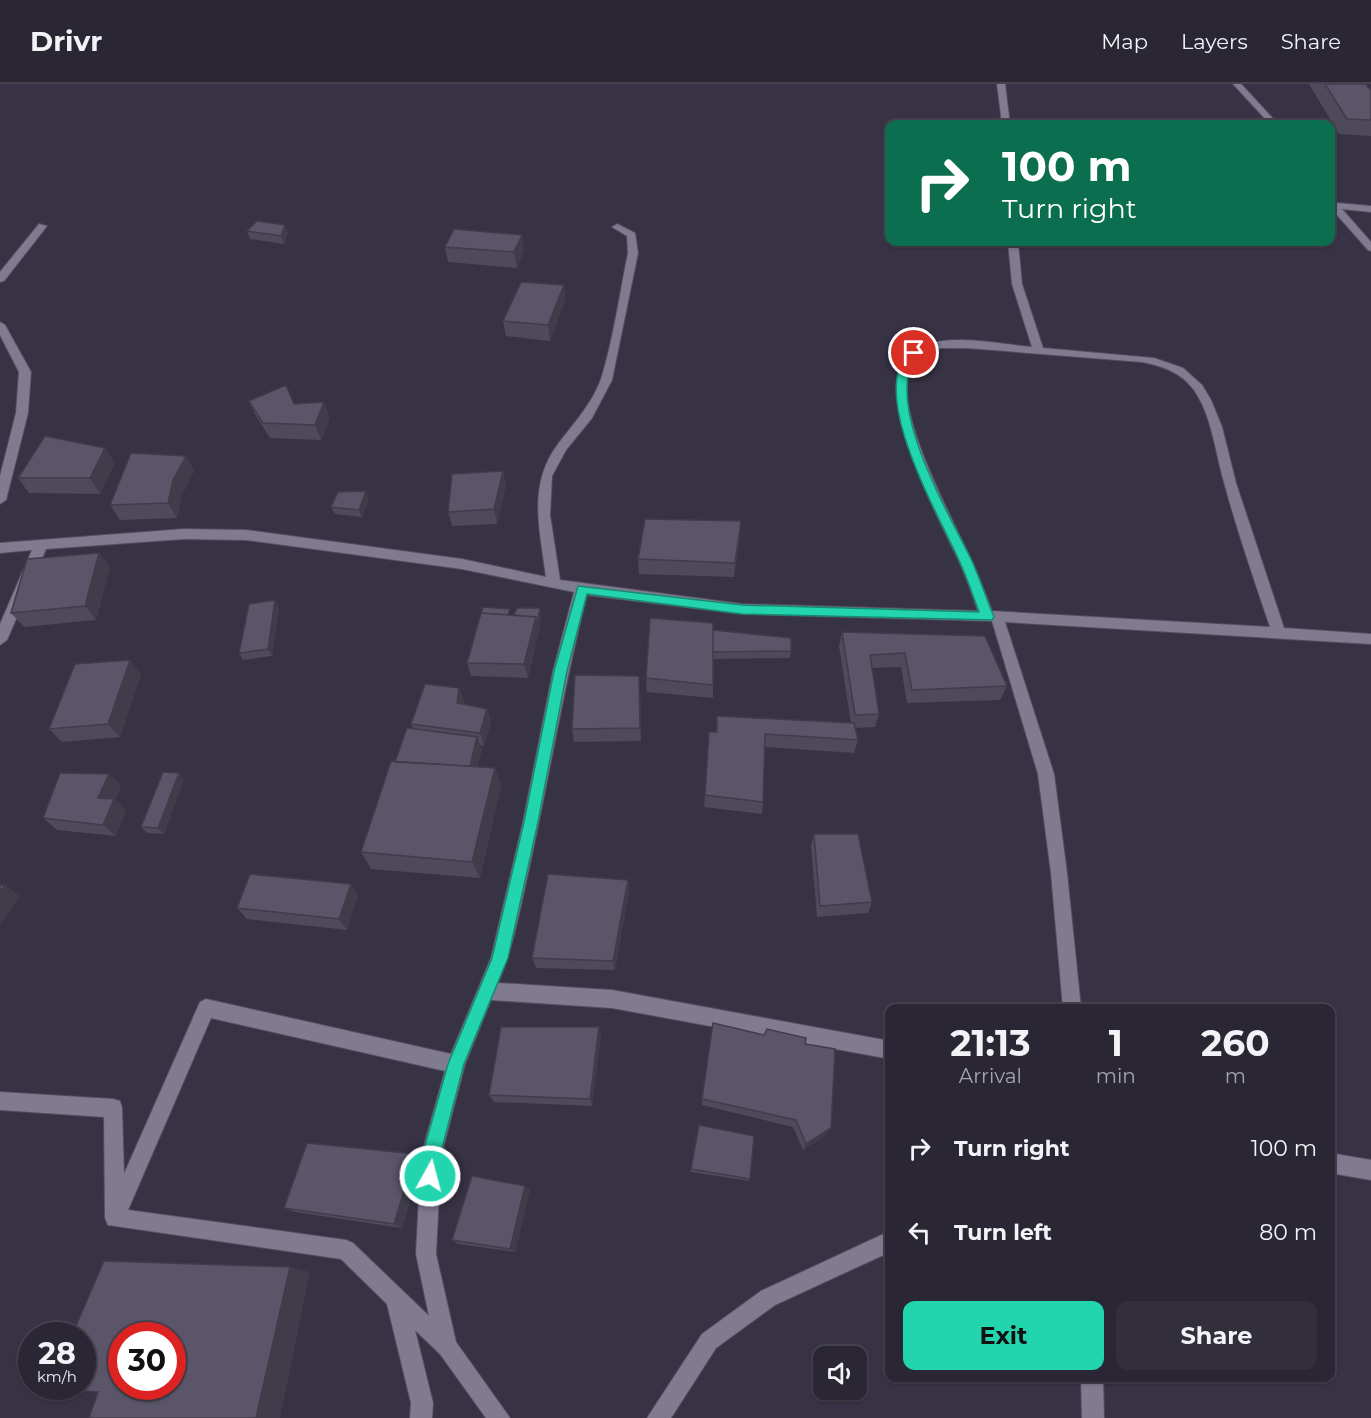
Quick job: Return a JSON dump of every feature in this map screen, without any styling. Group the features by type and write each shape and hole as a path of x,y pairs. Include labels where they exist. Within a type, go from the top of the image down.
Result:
{"street":[{"path":"1001,84 1006,120"},
{"path":"1237,84 1270,120"},
{"path":"1335,203 1371,209"},
{"path":"1335,206 1371,248"},
{"path":"0,279 42,226"},
{"path":"554,583 544,515 546,476 561,448 586,418 606,380 633,253 632,235 617,226"},
{"path":"1013,246 1012,259 1016,282 1040,351"},
{"path":"0,326 25,372 22,413 0,500"},
{"path":"1072,1004 1059,873 1046,774 992,617 922,469 906,420 902,387 903,369 907,360 914,353 934,347 1040,351 1142,359 1166,365 1188,376 1200,391 1211,414 1230,482 1278,632"},
{"path":"0,548 183,534 246,535 462,564 582,589 742,609 992,617 1371,639"},
{"path":"0,640 42,543"},
{"path":"447,1347 426,1254 431,1156 456,1064 500,958 531,822 560,671 582,589"},
{"path":"486,991 612,999 885,1049"},
{"path":"115,1218 207,1008 456,1064"},
{"path":"0,1101 30,1101 113,1108 115,1218"},
{"path":"1335,1164 1371,1170"},
{"path":"115,1218 346,1250 447,1347 499,1418"},
{"path":"658,1418 710,1341 768,1298 885,1243"},
{"path":"396,1298 422,1403 421,1418"},
{"path":"1092,1382 1093,1418"}],"building":[{"path":"1325,84 1366,84 1371,91 1371,120 1347,119"},
{"path":"257,221 285,225 281,236 247,231"},
{"path":"454,229 522,235 514,252 445,247"},
{"path":"521,282 564,285 548,325 503,321"},
{"path":"286,385 294,404 324,402 315,425 263,423 249,401"},
{"path":"45,436 105,448 90,478 18,478"},
{"path":"131,453 186,456 173,480 168,503 110,505"},
{"path":"503,471 494,509 448,512 452,474"},
{"path":"366,491 359,510 331,507 338,492"},
{"path":"645,519 741,521 735,563 638,559"},
{"path":"99,553 85,606 11,613 27,559"},
{"path":"275,600 268,649 239,653 249,604"},
{"path":"483,607 510,609 508,615 481,613"},
{"path":"517,608 540,608 537,624 536,617 514,615"},
{"path":"481,613 536,617 524,664 467,663"},
{"path":"650,618 713,623 713,685 646,678"},
{"path":"713,630 791,638 791,651 713,652"},
{"path":"842,632 985,636 1007,686 912,690 905,653 870,655 879,714 855,715"},
{"path":"130,660 108,724 49,729 75,664"},
{"path":"575,675 639,676 640,728 572,729"},
{"path":"425,684 459,688 457,703 487,709 480,733 411,724"},
{"path":"717,716 854,723 858,740 765,734 763,802 705,795 709,732 717,732"},
{"path":"407,728 477,737 470,766 395,762"},
{"path":"391,761 495,768 472,862 361,852"},
{"path":"163,772 179,773 158,828 141,827"},
{"path":"60,773 109,774 98,798 114,799 103,825 43,818"},
{"path":"814,834 858,834 872,902 820,906"},
{"path":"250,874 351,884 339,919 237,908"},
{"path":"548,874 628,880 613,961 532,958"},
{"path":"713,1023 764,1035 767,1029 806,1038 805,1044 835,1049 831,1128 806,1144 796,1120 702,1099"},
{"path":"501,1027 599,1027 590,1099 489,1095"},
{"path":"699,1125 754,1136 750,1179 691,1169"},
{"path":"307,1143 415,1154 394,1224 284,1208"},
{"path":"472,1176 525,1186 510,1249 452,1240"},
{"path":"104,1261 290,1267 256,1418 89,1418 98,1392 96,1392 96,1322 78,1322"}],"route":[{"path":"430,1176 431,1156 456,1064 500,958 531,822 560,671 582,589 742,609 987,617 967,564 922,469 906,420 902,387 903,369 907,360 914,353"}]}
